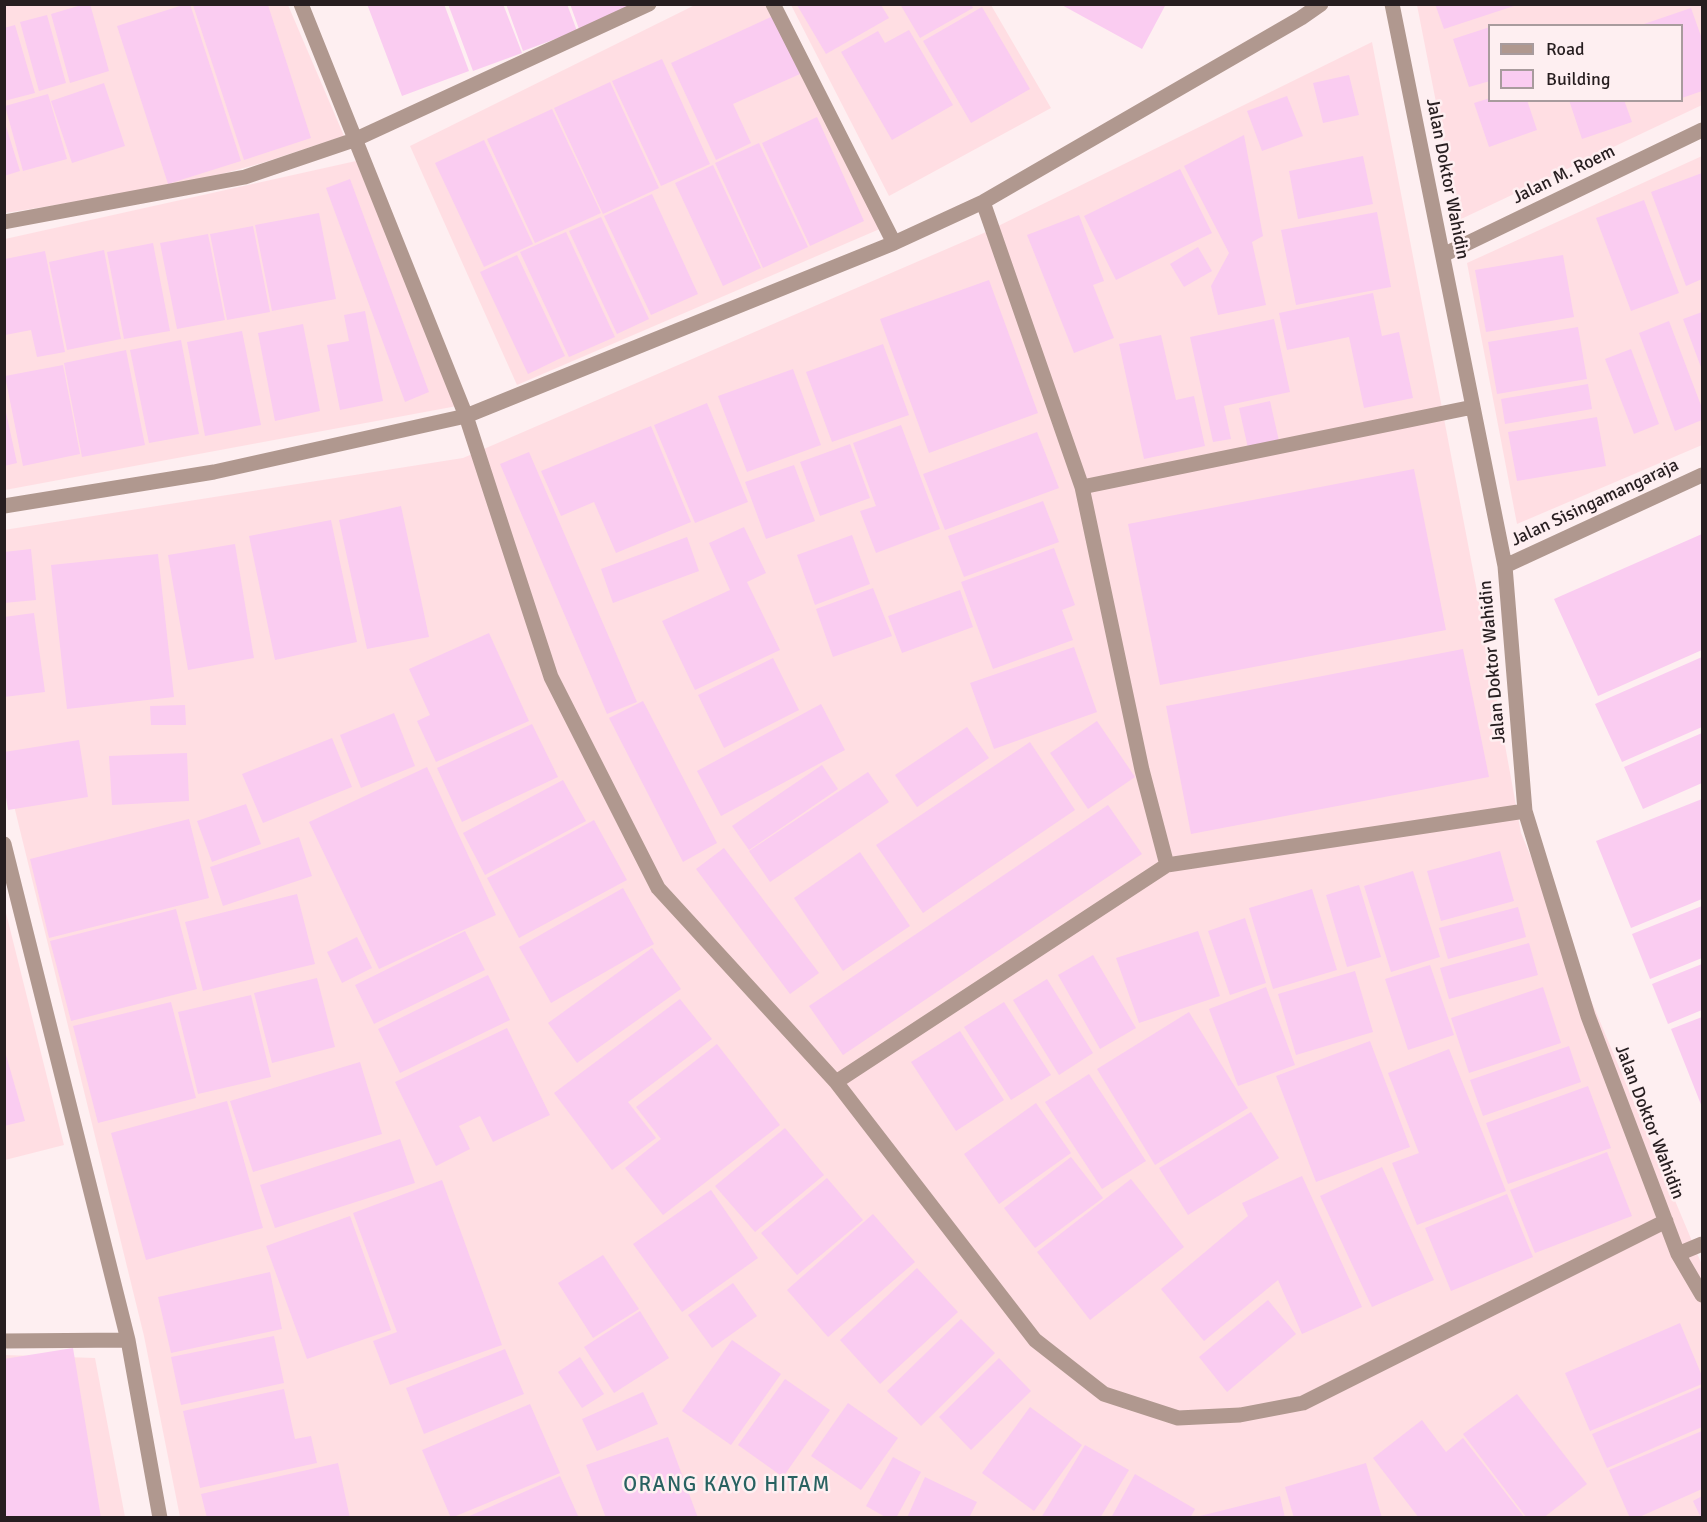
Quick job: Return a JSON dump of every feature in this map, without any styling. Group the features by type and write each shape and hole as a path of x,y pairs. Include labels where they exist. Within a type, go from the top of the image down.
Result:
{"street":[{"path":"301,4 466,416 551,677 658,888 836,1082 1035,1340 1104,1394 1178,1418 1240,1415 1303,1403 1666,1221"},
{"path":"4,222 245,177 354,140 650,4"},
{"path":"773,4 894,243"},
{"path":"4,506 214,472 466,416 894,243 983,202 1301,18 1321,4"},
{"name":"Jalan Doktor Wahidin","path":"1392,4 1504,566 1525,811 1588,1016 1678,1254 1702,1295"},
{"name":"Jalan M. Roem","path":"1443,255 1702,129"},
{"path":"983,202 1082,487 1142,770 1167,866"},
{"path":"1082,487 1473,407"},
{"name":"Jalan Sisingamangaraja","path":"1504,566 1702,475"},
{"path":"836,1082 1167,866 1525,811"},
{"path":"4,844 128,1340 160,1518"},
{"path":"1678,1254 1702,1244"},
{"path":"4,1341 128,1340"}],"shaded area":[{"path":"5,5 288,5 344,136 262,163 178,186 5,213"},
{"path":"695,5 770,5 882,228 517,385 410,146"},
{"path":"791,5 991,5 1051,108 889,196"},
{"path":"1417,5 1702,5 1702,105 1459,220"},
{"path":"1372,42 1521,833 1702,1265 1702,1517 180,1517 144,1336 5,769 4,530 463,458 986,232"},
{"path":"1702,156 1702,445 1517,524 1467,263"},
{"path":"356,161 457,406 5,490 5,239"},
{"path":"4,905 64,1145 5,1160 4,1160"},
{"path":"5,1355 95,1358 125,1517 5,1518"}],"building":[{"path":"90,4 109,71 70,83 51,14"},
{"path":"190,4 241,161 168,184 117,26"},
{"path":"367,4 444,4 469,71 402,96"},
{"path":"448,4 503,4 522,53 473,71"},
{"path":"506,4 567,4 577,31 523,51"},
{"path":"570,4 628,4 630,10 579,29"},
{"path":"900,4 971,4 973,8 920,38"},
{"path":"1060,4 1166,4 1142,49"},
{"path":"1435,4 1517,4 1517,5 1444,29"},
{"path":"193,5 268,5 311,138 244,160"},
{"path":"797,5 881,5 889,18 826,54"},
{"path":"982,7 1030,89 971,123 923,41"},
{"path":"1691,8 1702,39 1702,91 1683,98 1683,24 1644,24"},
{"path":"47,15 66,83 39,91 20,22"},
{"path":"773,16 800,74 733,104 751,143 716,160 671,63"},
{"path":"15,25 35,93 4,101 4,28"},
{"path":"1488,28 1488,82 1469,87 1453,39"},
{"path":"909,30 953,105 892,140 841,52 878,31 885,43"},
{"path":"662,59 710,164 661,186 612,81"},
{"path":"1349,75 1359,115 1323,123 1313,83"},
{"path":"610,82 659,188 603,214 554,108"},
{"path":"104,83 125,146 72,163 51,101"},
{"path":"48,94 67,159 23,171 5,106"},
{"path":"1287,96 1303,136 1262,151 1247,111"},
{"path":"1488,99 1488,102 1528,102 1537,130 1489,147 1474,103"},
{"path":"1570,102 1625,102 1632,122 1582,139"},
{"path":"552,109 601,213 535,243 487,139"},
{"path":"817,117 864,221 810,246 762,143"},
{"path":"4,120 20,171 4,176"},
{"path":"1244,135 1263,236 1252,242 1266,305 1218,315 1211,286 1229,253 1184,166"},
{"path":"484,140 533,244 484,267 435,163"},
{"path":"759,143 808,247 763,268 715,163"},
{"path":"1363,156 1373,204 1298,219 1289,171"},
{"path":"713,165 761,268 723,286 675,183"},
{"path":"1180,169 1212,233 1116,280 1084,216"},
{"path":"1702,173 1702,279 1686,286 1651,192"},
{"path":"350,179 429,392 405,402 326,188"},
{"path":"652,194 698,294 651,315 604,216"},
{"path":"1644,200 1679,293 1631,311 1596,218"},
{"path":"1377,212 1391,287 1296,305 1281,230"},
{"path":"319,213 336,299 272,311 255,225"},
{"path":"1079,215 1104,281 1093,285 1114,338 1074,353 1027,235"},
{"path":"601,217 649,319 617,334 569,231"},
{"path":"253,226 270,312 227,320 210,234"},
{"path":"566,232 615,337 569,357 520,252"},
{"path":"208,234 225,320 177,329 160,243"},
{"path":"153,243 170,331 124,339 107,252"},
{"path":"1198,247 1212,271 1184,287 1170,264"},
{"path":"104,250 121,339 67,350 49,262"},
{"path":"45,251 65,352 37,357 31,330 5,335 5,259"},
{"path":"517,255 565,356 528,374 480,272"},
{"path":"1563,255 1574,317 1486,332 1475,270"},
{"path":"989,280 1038,413 929,453 880,319"},
{"path":"1373,293 1382,336 1399,332 1413,398 1364,408 1349,337 1287,350 1279,313"},
{"path":"365,311 383,401 340,410 327,345 349,341 344,315"},
{"path":"1702,312 1702,370 1683,319"},
{"path":"1274,319 1290,392 1224,406 1231,439 1213,442 1190,337"},
{"path":"1669,321 1702,408 1702,420 1675,431 1639,333"},
{"path":"303,324 320,411 275,421 258,333"},
{"path":"1578,327 1587,379 1497,394 1488,342"},
{"path":"242,331 261,425 205,436 187,342"},
{"path":"1161,335 1176,400 1194,396 1205,446 1144,459 1119,344"},
{"path":"181,340 199,434 149,443 130,350"},
{"path":"883,344 909,415 832,442 806,372"},
{"path":"1631,349 1659,424 1634,434 1605,359"},
{"path":"126,350 145,445 82,457 64,363"},
{"path":"63,365 80,454 23,466 5,376"},
{"path":"793,369 821,445 747,472 718,396"},
{"path":"1588,384 1592,409 1505,424 1501,399"},
{"path":"1270,401 1279,441 1248,448 1239,408"},
{"path":"4,403 17,463 4,466"},
{"path":"707,403 748,502 695,523 654,425"},
{"path":"1597,417 1606,466 1517,481 1508,432"},
{"path":"901,425 940,529 876,553 860,511 876,506 853,443"},
{"path":"651,426 691,522 616,553 594,502 561,516 541,471"},
{"path":"1037,432 1059,488 945,530 923,474"},
{"path":"850,444 870,498 820,516 800,462"},
{"path":"529,452 637,702 607,714 500,464"},
{"path":"794,465 815,521 766,539 745,482"},
{"path":"1414,469 1446,630 1160,685 1128,524"},
{"path":"1043,501 1059,542 964,577 948,536"},
{"path":"401,506 429,637 367,649 339,520"},
{"path":"331,520 357,642 275,660 249,536"},
{"path":"744,527 766,573 747,582 780,650 695,690 662,621 730,590 709,543"},
{"path":"1702,534 1702,650 1598,696 1554,599"},
{"path":"852,535 870,584 815,605 797,555"},
{"path":"687,537 699,571 613,603 601,569"},
{"path":"235,544 254,658 188,670 168,555"},
{"path":"1054,548 1075,605 1062,610 1073,640 993,669 961,582"},
{"path":"31,549 36,600 4,603 4,552"},
{"path":"158,554 174,697 67,709 51,565"},
{"path":"873,588 892,636 833,657 816,609"},
{"path":"960,590 973,627 902,653 888,616"},
{"path":"34,613 45,692 4,697 4,617"},
{"path":"489,633 529,721 436,762 417,721 430,715 409,669"},
{"path":"1074,647 1097,712 994,749 970,683"},
{"path":"1463,649 1489,777 1191,834 1166,706"},
{"path":"1702,657 1702,727 1622,762 1595,704"},
{"path":"773,658 799,710 724,748 698,695"},
{"path":"643,701 717,843 683,862 609,718"},
{"path":"821,704 845,750 721,816 697,771"},
{"path":"185,705 186,725 151,725 150,706"},
{"path":"394,713 415,766 361,788 340,735"},
{"path":"1097,721 1135,777 1088,809 1050,753"},
{"path":"532,724 558,777 462,822 437,768"},
{"path":"967,727 989,758 917,807 895,775"},
{"path":"1702,733 1702,783 1643,809 1624,767"},
{"path":"332,738 352,787 263,823 242,774"},
{"path":"79,740 88,797 8,810 4,785 4,752"},
{"path":"1030,742 1075,810 923,913 876,845"},
{"path":"187,753 189,801 112,805 109,756"},
{"path":"822,765 838,789 749,850 732,826"},
{"path":"427,767 496,915 379,969 309,822"},
{"path":"868,772 889,802 770,882 749,851"},
{"path":"563,780 586,821 485,875 463,833"},
{"path":"1702,799 1702,899 1631,928 1596,841"},
{"path":"246,804 261,844 212,862 197,821"},
{"path":"1108,805 1142,854 843,1055 809,1006"},
{"path":"189,819 209,898 49,938 30,859"},
{"path":"594,820 627,880 519,938 487,878"},
{"path":"299,837 312,876 223,906 210,867"},
{"path":"724,848 819,973 790,994 696,869"},
{"path":"1500,851 1514,901 1441,921 1427,871"},
{"path":"860,852 910,926 843,971 794,898"},
{"path":"1413,871 1440,957 1391,972 1364,886"},
{"path":"1359,885 1381,957 1347,967 1326,895"},
{"path":"623,888 654,944 551,1003 519,947"},
{"path":"1312,889 1337,970 1273,989 1249,908"},
{"path":"297,894 315,964 203,991 185,922"},
{"path":"1702,906 1702,958 1650,979 1632,934"},
{"path":"1518,907 1526,937 1448,959 1439,928"},
{"path":"176,909 197,989 71,1021 50,941"},
{"path":"1245,918 1266,983 1230,995 1208,931"},
{"path":"465,931 485,970 374,1024 355,985"},
{"path":"1198,931 1220,996 1139,1023 1116,958"},
{"path":"357,937 372,968 342,983 327,952"},
{"path":"1529,943 1538,975 1449,999 1440,968"},
{"path":"652,948 681,989 577,1063 548,1023"},
{"path":"1093,955 1136,1028 1100,1049 1058,975"},
{"path":"1702,964 1702,1010 1668,1024 1652,984"},
{"path":"1430,965 1454,1035 1408,1050 1385,979"},
{"path":"1355,971 1373,1032 1296,1055 1278,994"},
{"path":"488,975 510,1020 400,1073 378,1029"},
{"path":"317,978 335,1047 272,1063 254,993"},
{"path":"1047,979 1093,1053 1059,1075 1013,1000"},
{"path":"1266,987 1295,1065 1238,1086 1209,1009"},
{"path":"1543,987 1561,1043 1469,1073 1451,1018"},
{"path":"251,995 271,1077 198,1094 178,1012"},
{"path":"680,999 712,1039 628,1102 656,1138 612,1170 554,1093"},
{"path":"171,1002 196,1098 98,1123 73,1026"},
{"path":"1004,1002 1051,1075 1011,1100 964,1027"},
{"path":"1189,1012 1248,1108 1155,1165 1097,1069"},
{"path":"1702,1017 1702,1107 1671,1029"},
{"path":"507,1028 550,1115 493,1142 480,1116 459,1126 470,1149 436,1166 395,1082"},
{"path":"960,1031 1004,1100 956,1131 911,1062"},
{"path":"1370,1041 1410,1147 1316,1182 1276,1076"},
{"path":"717,1044 780,1125 663,1215 625,1168 661,1139 636,1107"},
{"path":"1569,1046 1581,1082 1483,1116 1470,1080"},
{"path":"4,1048 25,1121 4,1126"},
{"path":"1449,1049 1506,1191 1417,1225 1392,1163 1419,1153 1388,1073"},
{"path":"360,1062 382,1134 253,1172 230,1101"},
{"path":"1089,1074 1146,1161 1102,1189 1045,1102"},
{"path":"1588,1086 1611,1148 1508,1184 1486,1123"},
{"path":"227,1101 263,1228 146,1260 111,1133"},
{"path":"1036,1103 1071,1153 999,1204 964,1154"},
{"path":"1251,1112 1279,1158 1188,1215 1159,1168"},
{"path":"785,1128 824,1175 755,1232 715,1186"},
{"path":"400,1139 415,1183 275,1228 260,1185"},
{"path":"1607,1152 1632,1216 1535,1253 1510,1190"},
{"path":"1071,1157 1103,1198 1035,1248 1004,1208"},
{"path":"1382,1167 1434,1280 1372,1307 1320,1196"},
{"path":"1302,1176 1362,1307 1302,1334 1278,1280 1204,1341 1161,1289 1248,1216 1242,1203"},
{"path":"827,1178 863,1220 797,1275 761,1233"},
{"path":"1131,1179 1184,1247 1090,1320 1037,1252"},
{"path":"442,1180 502,1345 390,1385 373,1341 397,1332 353,1213"},
{"path":"711,1190 758,1258 682,1312 633,1244"},
{"path":"1507,1194 1533,1257 1451,1291 1425,1228"},
{"path":"873,1214 915,1262 828,1337 787,1290"},
{"path":"350,1216 391,1330 307,1359 266,1246"},
{"path":"603,1255 639,1309 593,1338 558,1283"},
{"path":"917,1268 958,1312 880,1384 840,1340"},
{"path":"270,1272 282,1329 171,1353 158,1297"},
{"path":"733,1283 757,1316 712,1348 688,1315"},
{"path":"1268,1300 1296,1334 1227,1392 1199,1357"},
{"path":"640,1311 669,1358 614,1393 584,1347"},
{"path":"961,1319 995,1353 921,1426 887,1391"},
{"path":"1680,1323 1702,1376 1702,1384 1590,1431 1565,1373"},
{"path":"274,1336 284,1383 181,1405 171,1357"},
{"path":"732,1340 781,1374 731,1445 682,1411"},
{"path":"73,1348 101,1518 4,1518 4,1359"},
{"path":"505,1349 524,1394 424,1434 406,1388"},
{"path":"580,1357 604,1394 582,1408 558,1372"},
{"path":"999,1358 1031,1391 971,1450 939,1417"},
{"path":"785,1379 830,1410 783,1477 738,1445"},
{"path":"1702,1387 1702,1427 1607,1468 1592,1434"},
{"path":"284,1389 295,1439 311,1436 317,1463 200,1488 183,1411"},
{"path":"643,1392 658,1424 597,1451 582,1419"},
{"path":"1517,1394 1587,1484 1543,1518 1527,1518 1463,1434"},
{"path":"848,1403 898,1438 861,1490 811,1456"},
{"path":"530,1404 560,1473 451,1518 422,1450"},
{"path":"1030,1407 1082,1445 1034,1511 982,1473"},
{"path":"1422,1420 1446,1452 1463,1438 1525,1518 1419,1518 1373,1458"},
{"path":"1702,1431 1702,1489 1637,1518 1630,1518 1609,1470"},
{"path":"668,1437 698,1518 606,1518 586,1465"},
{"path":"1085,1445 1129,1470 1100,1518 1041,1518"},
{"path":"893,1457 921,1472 896,1518 887,1518 866,1506"},
{"path":"338,1463 350,1518 207,1518 201,1494"},
{"path":"1366,1463 1382,1518 1294,1518 1285,1487"},
{"path":"1135,1474 1195,1509 1190,1518 1111,1518"},
{"path":"560,1476 579,1518 465,1518"},
{"path":"925,1477 977,1502 969,1518 907,1518"},
{"path":"1280,1496 1285,1518 1196,1518 1196,1517"},
{"path":"1702,1496 1702,1518 1701,1518 1693,1501"}],"district":[{"name":"ORANG KAYO HITAM","path":"727,1485"}]}
